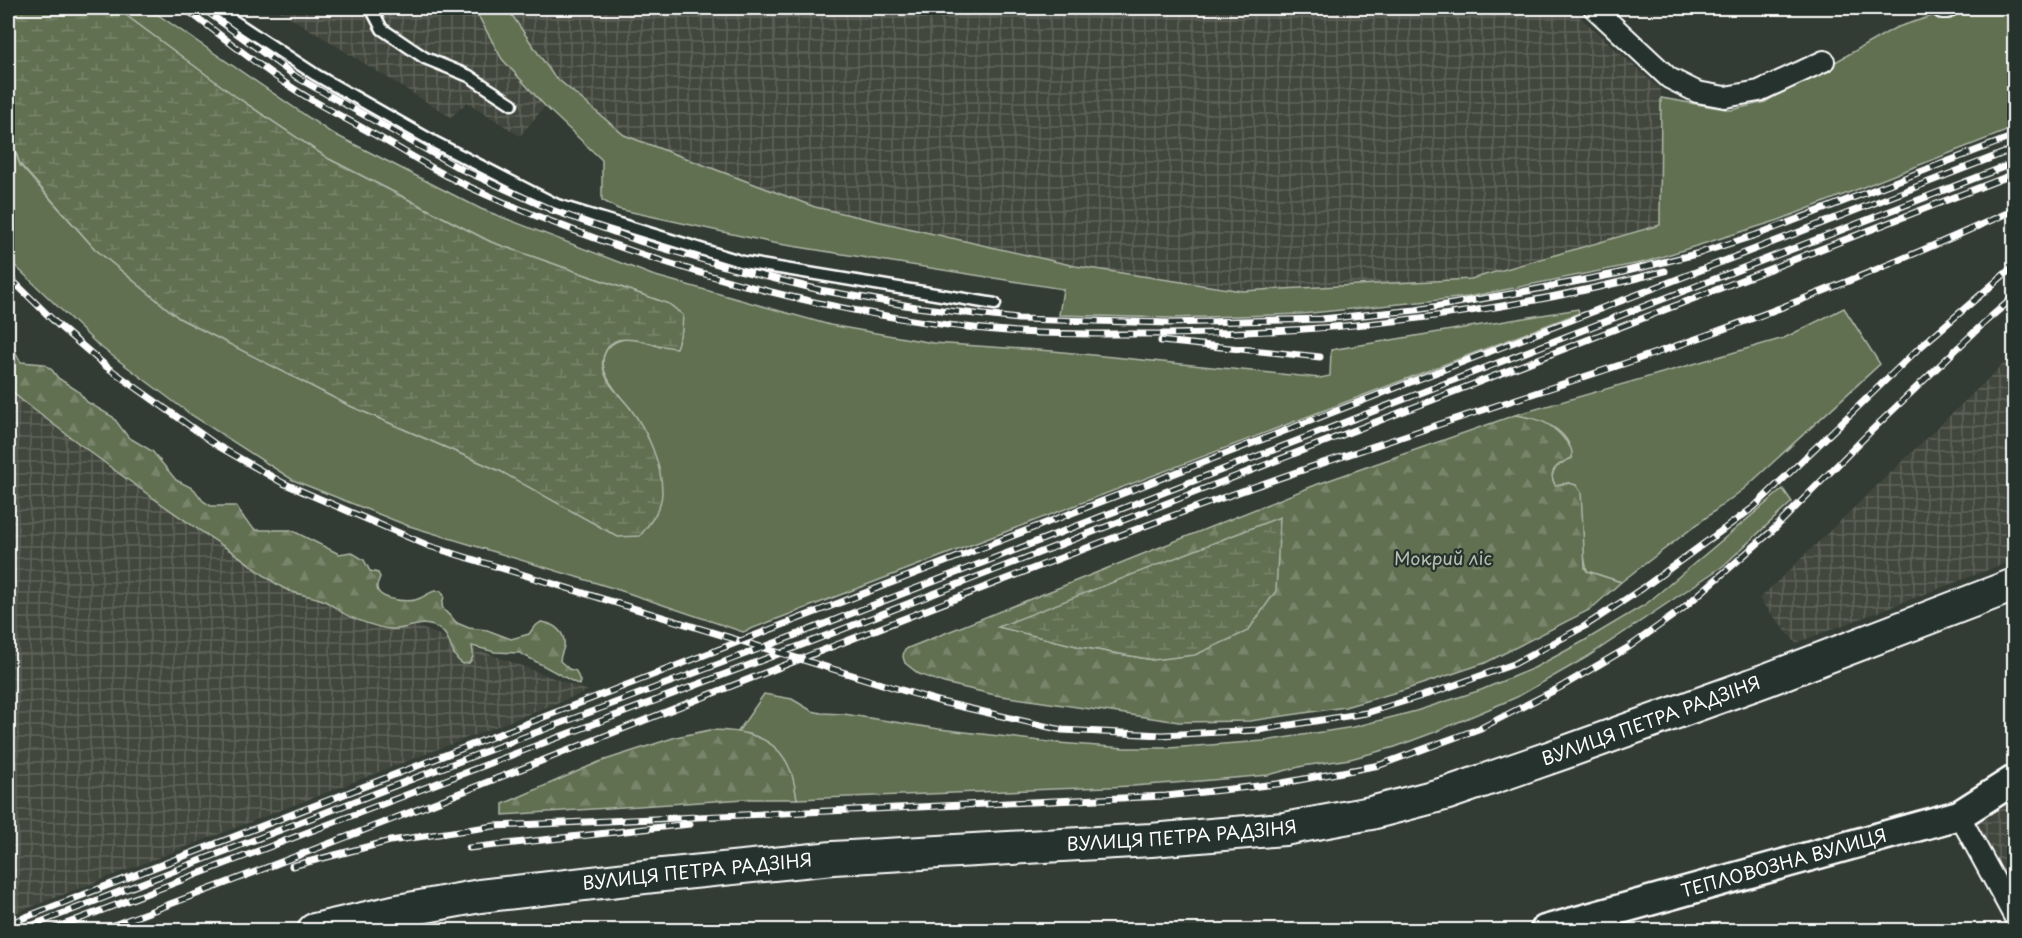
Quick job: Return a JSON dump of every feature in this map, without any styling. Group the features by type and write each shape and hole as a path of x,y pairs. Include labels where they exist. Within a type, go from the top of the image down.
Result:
{"main road":[{"name":"ВУЛИЦЯ ПЕТРА РАДЗІНЯ","path":"314,930 480,896 653,876 832,858 1151,840 1284,828 1371,813 1448,793 1552,757 1766,680 2014,585"}],"street":[{"path":"1594,8 1669,78 1697,92 1725,97 1759,91 1824,61"},
{"path":"1942,8 1947,8"},
{"name":"ТЕПЛОВОЗНА ВУЛИЦЯ","path":"1545,930 1959,815 2014,780"},
{"path":"1959,815 2014,916"}],"lane":[{"path":"214,8 316,75 436,143 557,204 743,262 995,304"},
{"path":"371,8 382,29 425,58 469,76 512,104"}],"shaded area":[{"path":"275,8 474,8 502,59 545,106 520,136 467,102 451,117"},
{"path":"507,8 1570,8 1661,90 1661,225 1471,279 1242,291 1075,266 815,207 623,135 553,75"},
{"path":"2014,354 2014,560 1796,643 1759,599"},
{"path":"8,372 320,590 588,691 8,916"},
{"path":"2014,794 2014,898 1969,820"}],"green space":[{"path":"8,8 116,8 235,96 329,159 491,242 669,304 683,315 682,330 676,348 624,339 611,344 603,358 607,378 642,426 659,470 662,492 660,504 640,536 618,537 500,471 348,405 179,318 95,249 20,164 8,130"},
{"path":"116,8 148,8 330,132 481,209 652,275 830,325 933,343 1053,351 1320,378 1330,376 1331,350 1578,309 1579,313 743,632 616,589 406,525 293,480 190,414 98,345 8,259 8,130 20,165 95,249 179,318 348,405 500,471 631,409 613,387 604,370 605,353 611,345 625,339 640,340 660,347 682,315 669,304 491,242 329,159 235,96"},
{"path":"474,8 507,8 553,75 624,135 815,207 1075,266 1242,291 1471,279 1660,225 1661,98 1731,110 1765,102 1895,28 1935,15 1966,14 1980,8 2014,8 2014,128 1779,220 1645,262 1468,297 1302,314 1171,318 1059,315 1063,289 773,243 618,209 602,200 602,160 545,106 502,59"},
{"path":"1844,308 1880,364 1745,488 1621,582 1587,571 1569,483 1555,485 1552,475 1553,471 1563,462 1572,458 1566,439 1560,432 1543,422 1515,415 1784,338"},
{"path":"8,323 14,349 21,362 44,364 52,370 58,378 78,391 87,402 113,417 128,437 152,451 176,480 194,489 203,501 211,506 236,506 246,521 256,530 291,530 339,554 351,552 364,560 370,571 378,573 380,577 377,585 378,591 386,597 410,601 434,591 441,591 444,596 442,606 444,610 457,623 469,628 487,630 511,639 529,634 541,622 550,624 563,636 564,646 560,661 569,669 576,671 580,681 579,685 520,653 495,652 472,646 472,659 469,663 463,664 455,656 443,631 431,625 419,624 397,629 379,627 347,615 323,600 294,593 278,585 181,518 20,399 8,386"},
{"name":"Мокрий ліс","path":"1515,415 1537,420 1554,429 1572,450 1572,458 1563,462 1553,471 1552,475 1555,485 1569,483 1576,485 1581,492 1585,568 1587,571 1621,582 1591,609 1485,663 1345,707 1250,721 1179,722 995,695 944,683 919,674 905,663 904,651 908,648 1318,484","holes":["1000,627 1153,660 1081,647"]},
{"path":"1783,489 1792,502 1723,566 1587,657 1517,697 1395,747 1350,759 1303,766 1268,775 1133,786 797,799 790,773 780,753 763,740 737,733 764,694 792,699 812,711 821,713 844,714 939,729 1058,743 1125,748 1169,748 1264,741 1354,727 1416,711 1481,690 1534,668 1584,641 1646,604"},
{"path":"1280,517 1276,591 1248,631 1195,655 1153,660 1081,647 998,627"},
{"path":"710,730 745,733 766,741 775,748 783,756 791,771 797,799 745,799 503,815 503,804 599,762 676,737"}],"railway":[{"path":"184,8 300,93 444,174 490,197 600,240 702,273 754,288 859,311 965,327 1038,333 1168,334 1294,330 1480,310 1542,299 1665,271"},
{"path":"202,8 298,78 459,168 552,210 642,242 731,268 820,290 916,307 1018,319 1169,323 1321,319 1416,310 1522,292 1615,274 1700,253 1756,235 2014,136"},
{"path":"8,924 2014,149"},
{"path":"20,930 788,638 2014,163"},
{"path":"50,930 802,645 2014,174"},
{"path":"100,930 362,831 1145,526 1327,462 1729,327 1873,271 2014,210"},
{"path":"8,276 58,325 107,367 218,446 283,483 429,546 941,702 1062,730 1162,735 1258,730 1366,713 1514,664 1585,626 1643,588 1754,507 1919,348 2014,266"},
{"path":"292,866 390,841 494,826 1166,796 1277,784 1380,765 1481,728 1559,688 1629,647 1681,610 1773,530 1871,431 2014,297"},
{"path":"1161,341 1320,357"},
{"path":"469,848 690,824"}]}
